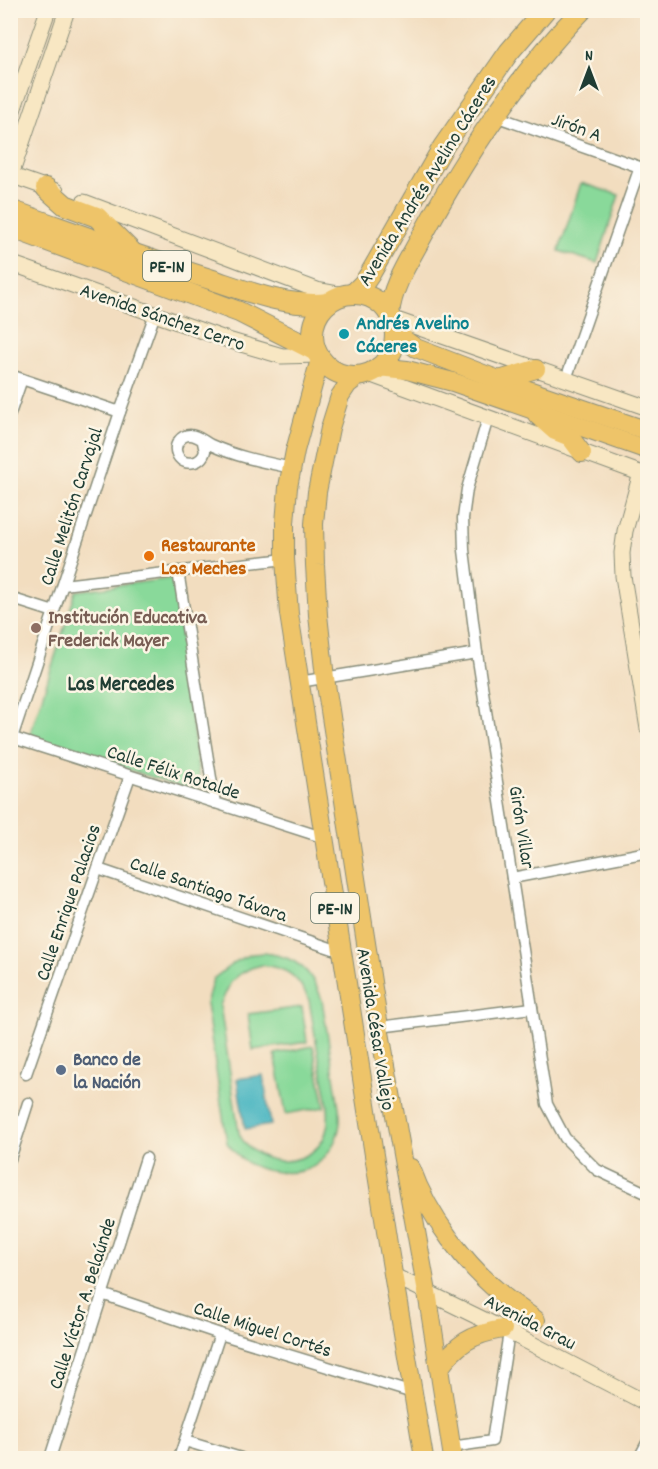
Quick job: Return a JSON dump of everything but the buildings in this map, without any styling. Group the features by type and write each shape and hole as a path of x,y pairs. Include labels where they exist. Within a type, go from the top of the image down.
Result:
{"highway":[{"name":"Avenida Andrés Avelino Cáceres","path":"342,297 364,283 442,147 509,52 545,10"},
{"name":"Avenida Andrés Avelino Cáceres","path":"391,321 390,301 396,285 438,205 495,116 529,69 582,10"},
{"path":"46,188 65,205 97,217 135,255"},
{"path":"417,193 438,205"},
{"name":"PE-1N","path":"10,210 135,255 284,301 312,305 342,297 360,294 374,299 380,303 391,321 394,338 388,358 368,372 341,374 330,368 318,355 313,336 318,314 342,297"},
{"name":"Avenida Sánchez Cerro","path":"10,227 239,312 280,332 318,355"}],"main road":[{"path":"10,119 48,10"},
{"path":"67,10 11,175 306,286 342,297"},
{"name":"Avenida Sánchez Cerro","path":"10,263 231,341 282,356 318,355"},
{"path":"391,321 648,408"},
{"path":"391,321 416,348 499,380 648,431"},
{"name":"Avenida César Vallejo","path":"318,355 288,487 285,559 289,614 424,1458"},
{"path":"499,380 536,369"},
{"path":"368,372 407,370 453,382 648,450"},
{"path":"368,372 644,475 624,531 621,553 623,576 640,644 648,729"},
{"name":"Avenida César Vallejo","path":"368,372 348,384 340,396 330,428 317,492 314,524 318,615 325,678 379,1027 427,1292 452,1453"},
{"path":"531,409 555,431 570,437 582,453"},
{"path":"399,1138 430,1209 452,1241 490,1283 536,1320"},
{"name":"Avenida Grau","path":"394,1276 648,1404"},
{"path":"439,1369 459,1345 472,1337 487,1332 506,1331"}],"street":[{"name":"Jirón A","path":"495,116 644,169"},
{"path":"566,379 644,169"},
{"name":"Calle Melitón Carvajal","path":"12,741 120,412 155,314"},
{"path":"10,375 120,412"},
{"path":"10,414 22,379"},
{"name":"Girón Villar","path":"488,418 467,489 463,518 464,550 477,653 547,1104 565,1138 597,1170 648,1194"},
{"path":"203,442 230,454 292,468"},
{"path":"63,585 285,559"},
{"path":"178,571 215,803"},
{"path":"10,598 54,612"},
{"path":"300,682 477,653"},
{"name":"Calle Félix Rotalde","path":"12,741 324,838"},
{"name":"Calle Enrique Palacios","path":"26,1074 130,776"},
{"path":"512,878 648,852"},
{"name":"Calle Santiago Távara","path":"98,869 342,952"},
{"path":"379,1027 532,1008"},
{"path":"10,1159 28,1103"},
{"name":"Calle Víctor A. Belaúnde","path":"50,1458 146,1158"},
{"name":"Calle Miguel Cortés","path":"102,1294 220,1334 413,1393"},
{"path":"452,1453 492,1441 506,1331"},
{"path":"179,1458 220,1334"},
{"path":"185,1441 241,1458"},
{"path":"639,1458 648,1441"}],"green space":[{"path":"581,183 619,195 597,263 559,251"},
{"path":"174,578 200,786 195,791 29,738 76,591"},
{"path":"264,953 294,961 308,973 322,1000 340,1125 335,1141 324,1158 314,1166 297,1172 268,1171 259,1168 243,1160 227,1143 206,1004 213,979 240,959 252,954","holes":["262,965 279,968 291,975 301,985 309,1000 326,1095 328,1125 323,1140 318,1146 306,1156 298,1159 282,1161 258,1154 244,1143 239,1133 220,1005 231,982 240,974"]},
{"path":"302,1007 307,1042 253,1050 248,1014"},
{"path":"313,1046 325,1107 286,1114 275,1054"}],"water":[{"path":"263,1075 271,1125 245,1129 237,1079"}],"place":[{"name":"Andrés Avelino Cáceres","path":"344,334"},
{"name":"Restaurante Las Meches","path":"149,556"},
{"name":"Institución Educativa Frederick Mayer","path":"36,628"},
{"name":"Banco de la Nación","path":"61,1070"}],"district":[{"name":"Las Mercedes","path":"121,683"}]}
